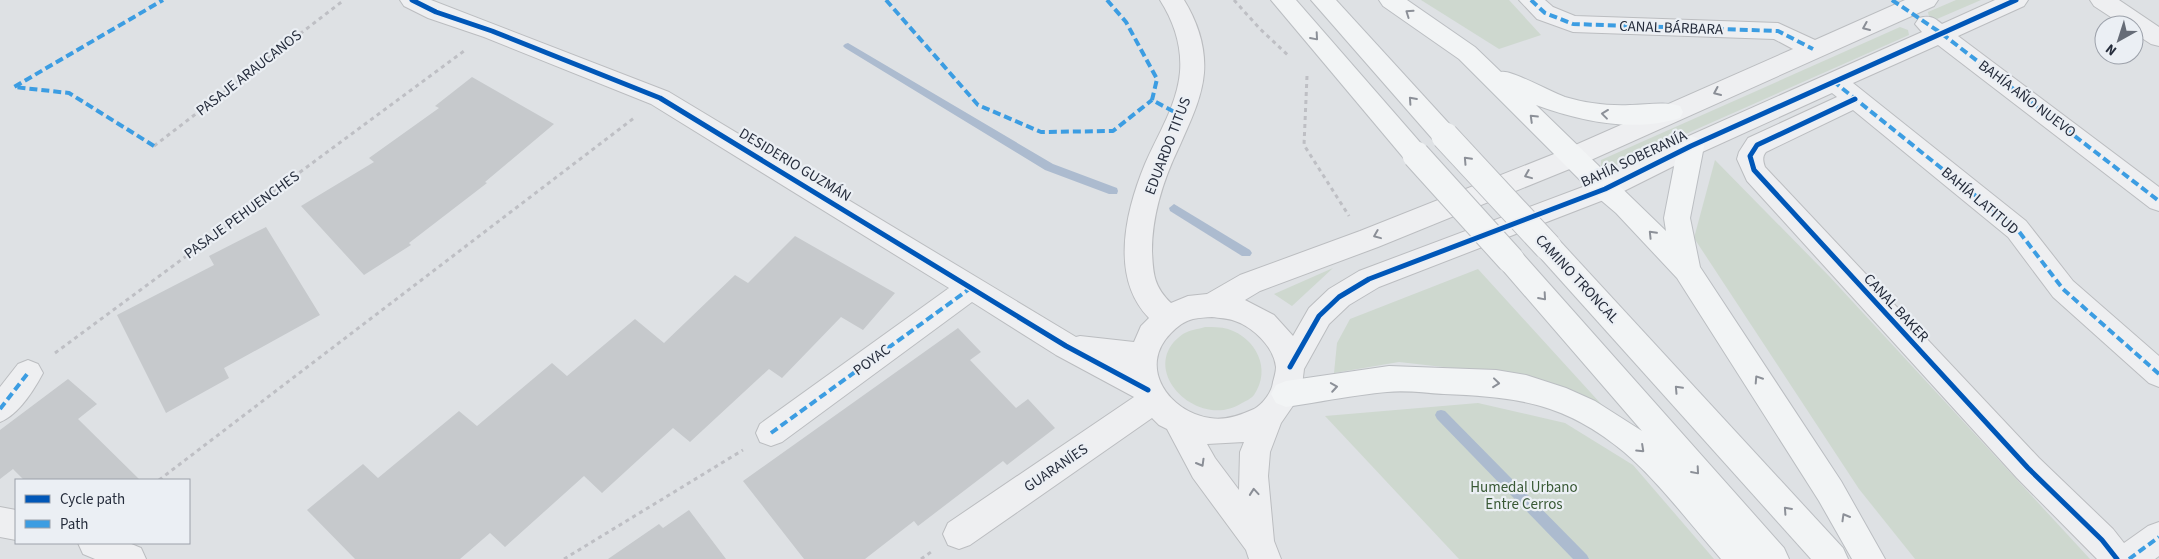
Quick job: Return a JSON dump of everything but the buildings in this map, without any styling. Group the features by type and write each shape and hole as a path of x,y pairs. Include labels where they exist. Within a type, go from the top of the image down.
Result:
{"main road":[{"path":"1283,0 1416,155 1511,260 1773,559"},
{"name":"CAMINO TRONCAL","path":"1323,0 1832,559"},
{"path":"1391,0 1510,82 1555,102 1604,114 1642,115 1671,112"},
{"path":"1467,53 1605,189 1625,206 1687,270 1830,491 1869,559"},
{"path":"1687,270 1677,218 1691,146"},
{"path":"1282,392 1389,379 1496,383 1526,388 1556,397 1592,414 1635,443 1655,462 1742,559"}],"street":[{"name":"DESIDERIO GUZMÁN","path":"412,0 436,12 492,31 660,98 1066,346 1151,395"},
{"name":"EDUARDO TITUS","path":"1167,318 1147,295 1139,271 1138,236 1151,182 1182,116 1189,96 1192,76 1189,38 1180,13 1172,0"},
{"name":"CANAL BÁRBARA","path":"1531,0 1545,13 1574,24 1778,31 1813,49"},
{"name":"BAHÍA SOBERANÍA","path":"1282,392 1319,316 1339,297 1369,279 1605,189 1691,146 1833,80 2016,0"},
{"path":"2102,0 2159,38"},
{"name":"BAHÍA SOBERANÍA","path":"1212,305 1250,282 1369,239 1573,157 1813,49 1908,3"},
{"name":"BAHÍA AÑO NUEVO","path":"1908,3 1941,33 2159,200"},
{"name":"BAHÍA LATITUD","path":"1833,80 2017,229 2063,289 2159,374"},
{"name":"CANAL BAKER","path":"1855,99 1757,145 1752,151 1750,165 1763,182 2028,468 2102,540 2117,559"},
{"name":"POYAC","path":"771,432 972,287"},
{"path":"1262,550 1252,476 1255,452 1282,392 1282,343 1264,323 1240,310 1212,305 1188,308 1167,318 1151,334 1143,355 1142,372 1151,395 1178,420 1189,426 1212,432 1243,429 1282,392"},
{"name":"DESIDERIO GUZMÁN","path":"1066,346 1143,355"},
{"path":"0,408 28,373"},
{"name":"GUARANÍES","path":"958,534 1151,395"},
{"path":"1178,420 1204,468 1262,550"},
{"path":"0,522 15,525"},
{"path":"2129,559 2159,537"},
{"path":"96,544 130,559"}],"path":[{"path":"1234,0 1260,29 1293,60"},
{"path":"1307,72 1309,90 1303,135 1304,145 1351,218"},
{"path":"161,479 660,98"},
{"path":"564,559 771,432"}],"green space":[{"path":"1421,0 1509,0 1541,35 1499,49"},
{"path":"1956,0 1981,0 1937,19 1929,17 1928,12"},
{"path":"1900,27 1908,30 1909,35 1609,168 1601,166 1601,160"},
{"path":"1715,160 1829,276 2090,559 1915,559 1859,489 1694,238"},
{"path":"1333,268 1292,306 1274,294"},
{"path":"1478,269 1602,405 1514,375 1399,362 1334,373 1337,343 1350,319"},
{"path":"1205,327 1225,328 1238,333 1253,347 1261,365 1259,385 1254,395 1244,402 1225,410 1207,409 1191,403 1178,392 1169,378 1165,363 1170,348 1183,334"},
{"name":"Humedal Urbano Entre Cerros","path":"1478,403 1565,423 1633,465 1714,559 1459,559 1325,416"}],"waterway":[{"path":"848,46 1049,167 1113,191"},
{"path":"1174,208 1246,253"},
{"path":"1441,415 1582,559"}],"marked path":[{"path":"154,146 69,93 14,87 163,0"},
{"path":"886,0 978,105 1041,132 1113,131 1152,100"},
{"path":"1107,0 1126,22 1157,79 1152,100 1182,116"},
{"path":"1531,0 1545,13 1573,24 1778,31 1813,49"},
{"path":"1892,0 1941,33 2159,201"},
{"path":"1833,81 2017,229 2063,289 2159,374"},
{"path":"771,433 972,287"},
{"path":"0,409 28,373"},
{"path":"2129,559 2159,537"}],"cycle path":[{"path":"412,0 436,12 492,31 660,98 1066,346 1148,390"},
{"path":"1290,367 1319,316 1339,297 1369,279 1605,189 1691,146 2016,0"},
{"path":"1855,99 1757,145 1750,156 1756,174 2028,468 2102,540 2117,559"}]}
